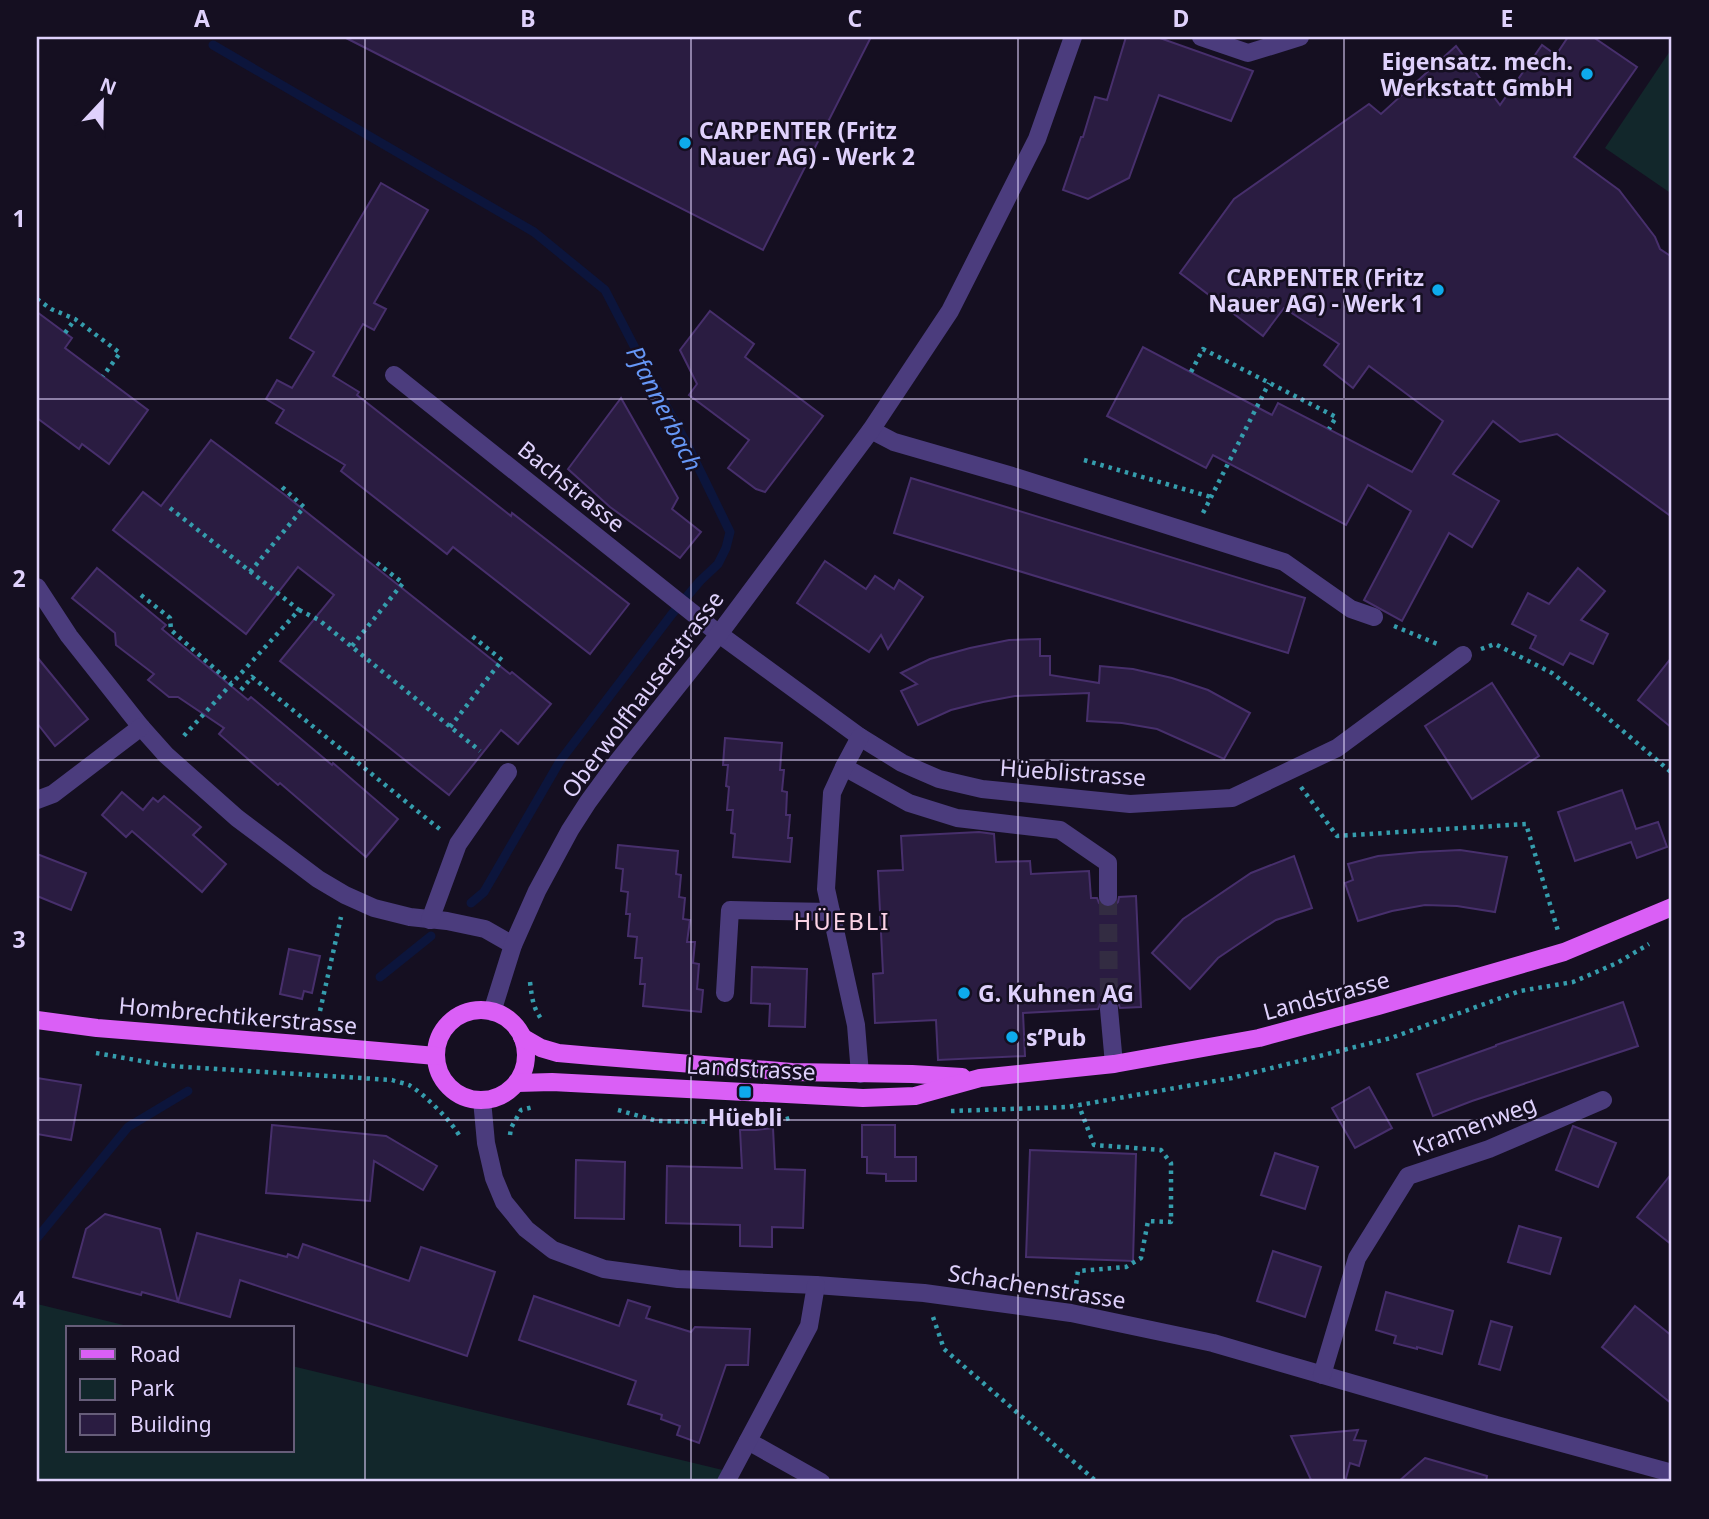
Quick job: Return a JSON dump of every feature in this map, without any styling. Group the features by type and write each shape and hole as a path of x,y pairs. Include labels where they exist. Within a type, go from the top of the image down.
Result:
{"main road":[{"name":"Landstrasse","path":"517,1083 863,1098 915,1096 979,1079 1114,1064 1259,1038 1564,952 1672,906"},
{"path":"479,1010 505,1017 522,1037 526,1050 525,1064 517,1083 497,1097 468,1099 455,1093 438,1070 436,1056 443,1030 465,1013 479,1010"},
{"name":"Hombrechtikerstrasse","path":"37,1020 97,1028 436,1056"},
{"name":"Landstrasse","path":"522,1037 541,1048 558,1053 792,1072 912,1074 979,1079"}],"street":[{"name":"Oberwolfhauserstrasse","path":"492,1012 513,945 537,891 588,802 719,635 871,430 950,311 1037,139 1073,37"},
{"path":"1201,37 1248,54 1300,37"},
{"name":"Bachstrasse","path":"394,375 719,635"},
{"path":"871,430 894,442 1013,476 1284,562 1351,609 1374,617"},
{"path":"37,587 42,607 166,755 237,818 318,879 374,908 410,917 485,929 513,945"},
{"name":"Hüeblistrasse","path":"719,635 860,737 902,763 939,779 982,789 1130,804 1232,797 1337,748 1463,655"},
{"path":"37,800 53,794 141,727"},
{"path":"860,737 832,793 826,889 856,1025 860,1074"},
{"path":"844,766 909,803 957,818 1060,830 1108,863 1108,897"},
{"path":"438,920 458,844 508,772"},
{"path":"725,993 730,910 831,912"},
{"path":"1109,1009 1114,1064"},
{"name":"Schachenstrasse","path":"482,1100 486,1143 504,1202 526,1229 553,1250 604,1269 678,1279 924,1293 1071,1313 1213,1343 1672,1473"},
{"name":"Kramenweg","path":"1322,1375 1357,1258 1408,1176 1489,1149 1603,1100"},
{"path":"726,1482 809,1326 816,1285"},
{"path":"748,1441 821,1482"}],"path":[{"path":"37,299 51,309 75,319 120,353 103,376"},
{"path":"65,333 75,319"},
{"path":"1191,372 1203,349 1336,417 1329,429"},
{"path":"1192,533 1269,383"},
{"path":"1084,460 1210,497"},
{"path":"250,572 304,506 282,488"},
{"path":"170,509 299,610 320,620 480,751"},
{"path":"352,646 403,583 377,562"},
{"path":"141,595 170,618 171,630 232,684"},
{"path":"166,755 299,610"},
{"path":"1374,617 1463,655 1495,645 1552,673 1672,773"},
{"path":"450,727 502,660 472,636"},
{"path":"241,690 252,677 458,844"},
{"path":"1289,771 1336,836 1526,824 1558,932"},
{"path":"320,1011 345,895"},
{"path":"1071,1313 1078,1270 1126,1267 1140,1258 1148,1221 1171,1222 1171,1163 1161,1150 1094,1145 1079,1106"},
{"path":"924,1293 944,1349 1097,1482"}],"green space":[{"path":"1672,48 1672,194 1605,148"},
{"path":"37,1304 128,1326 66,1326 66,1452 294,1452 294,1366 731,1472 726,1482 37,1482"}],"building":[{"name":"CARPENTER (Fritz Nauer AG) - Werk 2","path":"344,37 871,37 763,250"},
{"path":"1126,37 1157,37 1253,71 1231,121 1159,95 1129,178 1088,199 1063,190 1095,97 1107,100"},
{"name":"CARPENTER (Fritz Nauer AG) - Werk 1","path":"1568,37 1593,37 1637,67 1574,157 1619,190 1655,237 1660,249 1672,257 1672,517 1557,434 1520,442 1493,421 1453,474 1499,501 1472,547 1449,533 1402,621 1364,600 1411,511 1368,485 1346,525 1213,455 1206,468 1107,416 1143,347 1272,415 1278,403 1412,472 1443,421 1369,366 1353,388 1324,365 1339,344 1284,308 1263,336 1180,273 1234,199 1369,104 1381,114 1456,46 1500,105 1542,45 1556,55"},
{"path":"381,183 428,210 374,303 386,309 374,330 363,324 333,376 359,392 357,395 511,516 512,513 629,604 590,654 453,547 447,554 341,471 345,465 276,423 284,410 266,399 277,380 292,388 314,352 290,338"},
{"path":"710,311 754,344 745,357 823,416 765,492 756,489 728,468 749,440 689,395 697,384 680,350"},
{"path":"37,312 72,338 65,348 148,410 109,464 82,444 79,449 37,418"},
{"path":"621,398 678,498 672,509 701,532 680,558 610,507 568,469"},
{"path":"211,440 551,704 518,744 501,730 449,795 280,661 334,595 298,567 246,634 113,530 143,492 161,506"},
{"path":"911,478 1305,598 1288,653 894,533"},
{"path":"825,561 866,589 875,576 894,589 899,580 923,597 888,649 881,635 869,652 797,603"},
{"path":"97,568 166,625 162,629 248,700 251,697 332,765 333,763 398,819 366,857 219,734 224,728 178,697 169,697 148,680 154,674 116,645 115,633 72,598"},
{"path":"1578,568 1605,591 1581,620 1608,634 1593,664 1570,653 1563,665 1530,648 1536,636 1512,624 1528,593 1549,604"},
{"path":"1040,639 1040,656 1050,656 1050,675 1099,683 1100,666 1133,669 1208,690 1250,713 1224,759 1157,729 1087,721 1089,693 1015,696 951,710 918,725 901,691 917,684 901,673 930,659 970,648 1009,640"},
{"path":"37,657 88,719 55,746 37,723"},
{"path":"1672,657 1672,728 1638,700"},
{"path":"1492,683 1539,756 1472,799 1425,726"},
{"path":"725,738 782,743 780,770 784,770 782,791 787,792 786,815 790,815 790,862 733,857 733,810 727,810 728,765 723,765"},
{"path":"1622,790 1636,829 1658,822 1667,847 1637,858 1631,842 1575,861 1558,812"},
{"path":"122,792 143,810 153,798 158,802 164,796 201,827 193,835 226,864 202,892 132,831 126,837 102,815"},
{"path":"979,832 994,834 996,862 1030,861 1031,874 1089,871 1091,898 1097,898 1103,907 1114,906 1119,897 1136,896 1141,1007 1120,1008 1118,1002 1109,998 1102,1000 1098,1009 1023,1013 1025,1056 938,1060 936,1020 875,1023 873,974 883,973 878,871 903,870 901,836"},
{"path":"618,845 678,851 676,874 681,875 679,897 685,898 683,919 690,920 687,942 695,942 693,963 699,964 697,989 703,990 701,1012 643,1006 645,984 640,984 642,958 635,958 637,937 628,936 628,892 621,891 623,869 616,868"},
{"path":"1460,850 1507,857 1495,912 1457,906 1425,905 1358,921 1345,883 1353,880 1348,864 1378,856"},
{"path":"37,854 86,873 71,910 37,896"},
{"path":"1294,856 1312,908 1276,920 1246,939 1218,958 1190,989 1152,953 1183,919 1251,873"},
{"path":"289,949 320,956 312,993 304,991 302,999 280,994"},
{"path":"752,967 807,969 805,1027 769,1026 770,1004 751,1003"},
{"path":"1623,1002 1638,1046 1433,1116 1417,1074"},
{"path":"37,1078 81,1085 71,1140 37,1134"},
{"path":"1369,1087 1392,1128 1355,1148 1332,1108"},
{"path":"272,1125 386,1136 437,1166 423,1190 374,1161 370,1201 266,1193"},
{"path":"862,1125 895,1125 895,1157 916,1157 916,1181 886,1181 886,1174 867,1173 867,1157 862,1157"},
{"path":"1573,1126 1616,1143 1598,1187 1556,1170"},
{"path":"773,1128 775,1169 805,1170 803,1228 772,1227 772,1247 740,1246 740,1225 666,1223 667,1166 742,1168 740,1130"},
{"path":"1030,1150 1136,1154 1133,1261 1026,1257"},
{"path":"1275,1153 1318,1167 1305,1209 1261,1195"},
{"path":"576,1160 625,1162 624,1219 575,1218"},
{"path":"1672,1173 1672,1245 1637,1217"},
{"path":"105,1214 160,1229 178,1302 73,1277 86,1229"},
{"path":"1519,1226 1561,1238 1550,1274 1508,1262"},
{"path":"197,1233 287,1257 288,1254 298,1258 303,1244 409,1281 421,1247 495,1272 467,1356 240,1280 230,1317 178,1302"},
{"path":"1273,1251 1321,1267 1305,1317 1257,1301"},
{"path":"1386,1292 1453,1311 1442,1354 1394,1343 1396,1336 1376,1330"},
{"path":"534,1296 619,1326 628,1300 650,1307 646,1318 691,1332 695,1327 750,1329 748,1365 726,1365 699,1443 677,1435 680,1426 661,1419 662,1415 628,1404 636,1381 519,1340"},
{"path":"1635,1306 1672,1336 1672,1404 1602,1347"},
{"path":"1491,1321 1512,1327 1500,1370 1479,1364"},
{"path":"1358,1430 1354,1440 1366,1441 1359,1466 1350,1463 1345,1482 1312,1482 1291,1436"},
{"path":"1425,1458 1487,1476 1486,1482 1398,1482"}],"waterway":[{"name":"Pfannerbach","path":"213,45 534,232 605,290 687,444 730,532 718,564 672,614 560,761 484,892 471,903"},
{"name":"Pfannerbach","path":"380,977 431,936"},
{"path":"37,1238 128,1127 188,1091"}],"tunnel":[{"path":"1108,897 1109,1009"}],"place":[{"name":"Eigensatz. mech. Werkstatt GmbH","path":"1587,74"},
{"name":"CARPENTER (Fritz Nauer AG) - Werk 2","path":"685,143"},
{"name":"CARPENTER (Fritz Nauer AG) - Werk 1","path":"1438,290"},
{"name":"G. Kuhnen AG","path":"964,993"},
{"name":"s‘Pub","path":"1012,1037"},
{"name":"Hüebli","path":"745,1092"}],"district":[{"name":"HÜEBLI","path":"842,920"}]}
